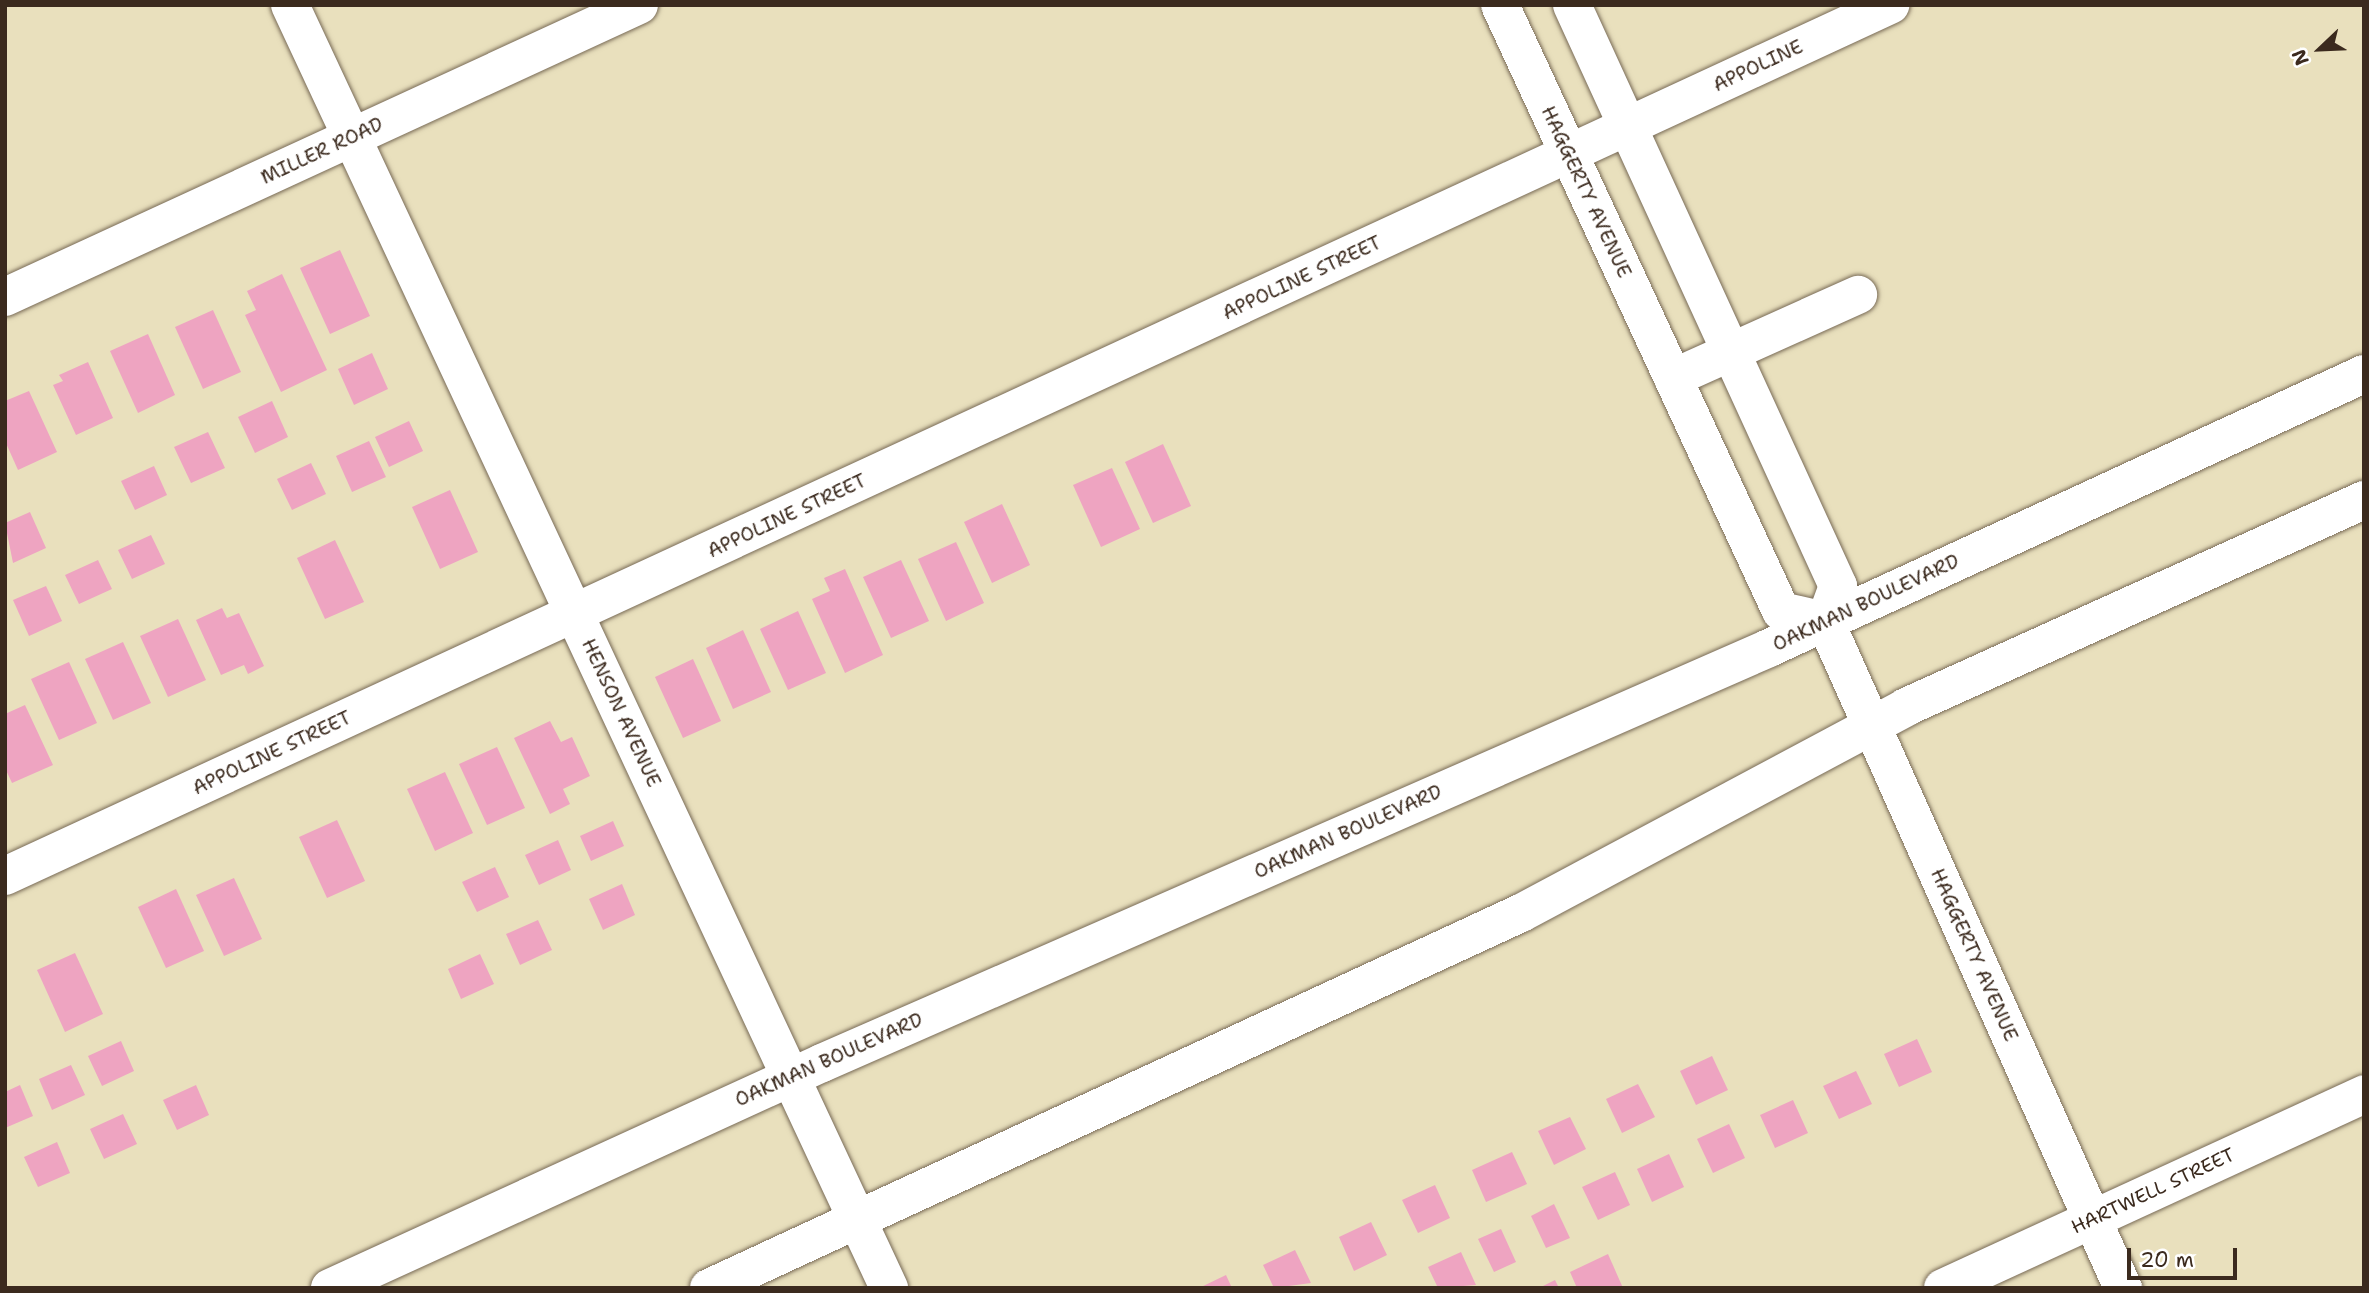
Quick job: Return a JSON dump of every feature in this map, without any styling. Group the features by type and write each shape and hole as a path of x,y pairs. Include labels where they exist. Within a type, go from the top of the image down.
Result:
{"street":[{"name":"HENSON AVENUE","path":"290,5 889,1288"},
{"name":"MILLER ROAD","path":"5,297 639,5"},
{"name":"HAGGERTY AVENUE","path":"1500,5 1781,611 1825,621 2123,1288"},
{"path":"1572,5 1838,586 1825,621"},
{"name":"APPOLINE","path":"1568,155 1890,5"},
{"name":"APPOLINE STREET","path":"5,876 1568,155"},
{"path":"1672,379 1858,295"},
{"name":"OAKMAN BOULEVARD","path":"330,1288 792,1076 1825,621 2364,374"},
{"path":"709,1288 1521,913 1871,726 2364,500"},
{"name":"HARTWELL STREET","path":"1942,1288 2364,1094"}],"building":[{"path":"340,250 370,316 330,334 300,268"},
{"path":"282,274 327,370 281,392 245,315 256,310 247,291"},
{"path":"213,310 241,372 203,389 175,327"},
{"path":"148,334 175,395 138,413 110,351"},
{"path":"372,353 388,389 354,405 338,369"},
{"path":"88,362 113,418 76,435 53,385 63,381 59,375"},
{"path":"29,391 57,452 18,470 5,441 5,401"},
{"path":"272,401 288,437 255,453 238,417"},
{"path":"409,421 423,451 389,467 375,437"},
{"path":"208,432 225,468 191,483 174,447"},
{"path":"369,441 386,477 352,492 336,456"},
{"path":"1163,444 1191,506 1153,523 1125,462"},
{"path":"311,463 326,494 292,510 277,479"},
{"path":"154,466 167,495 135,510 121,481"},
{"path":"1112,468 1140,529 1101,547 1073,485"},
{"path":"450,490 478,552 440,569 412,507"},
{"path":"1002,504 1030,565 992,583 964,522"},
{"path":"30,512 46,548 13,563 5,523"},
{"path":"151,535 165,564 132,579 118,550"},
{"path":"335,540 364,602 325,619 297,558"},
{"path":"956,542 984,603 946,621 918,559"},
{"path":"98,560 112,589 79,604 65,575"},
{"path":"901,560 929,621 891,638 863,577"},
{"path":"845,569 883,655 845,673 812,599 830,591 824,578"},
{"path":"46,586 62,621 29,636 13,600"},
{"path":"222,608 227,618 239,613 264,666 248,674 244,665 221,675 196,620"},
{"path":"798,611 826,673 788,690 760,629"},
{"path":"178,619 206,680 168,697 140,636"},
{"path":"743,630 771,692 733,709 706,648"},
{"path":"123,642 151,703 113,720 85,659"},
{"path":"693,659 721,721 683,738 655,677"},
{"path":"69,662 97,723 59,740 31,679"},
{"path":"25,705 53,765 12,783 5,768 5,714"},
{"path":"550,721 561,742 572,737 590,776 563,789 570,804 550,814 514,738"},
{"path":"497,747 525,808 487,825 459,764"},
{"path":"445,772 473,833 435,851 407,789"},
{"path":"337,820 365,881 327,898 299,837"},
{"path":"613,821 624,846 591,861 580,836"},
{"path":"558,840 571,870 539,885 525,855"},
{"path":"495,867 509,897 477,912 462,882"},
{"path":"234,878 262,939 224,956 196,895"},
{"path":"622,884 635,915 603,930 589,899"},
{"path":"176,889 204,951 166,968 138,907"},
{"path":"538,920 552,950 520,965 506,934"},
{"path":"75,953 103,1014 65,1032 37,970"},
{"path":"480,954 494,984 461,999 448,969"},
{"path":"1917,1039 1932,1072 1899,1087 1884,1054"},
{"path":"121,1041 134,1071 102,1086 88,1056"},
{"path":"1712,1056 1728,1090 1696,1105 1680,1071"},
{"path":"71,1065 85,1095 52,1110 39,1079"},
{"path":"1856,1071 1872,1104 1839,1119 1823,1086"},
{"path":"1638,1084 1655,1117 1622,1133 1606,1099"},
{"path":"20,1085 33,1116 5,1128 5,1092"},
{"path":"196,1085 209,1115 177,1130 163,1100"},
{"path":"1793,1100 1808,1133 1775,1148 1760,1115"},
{"path":"123,1114 137,1144 104,1159 90,1129"},
{"path":"1570,1117 1586,1149 1554,1165 1538,1131"},
{"path":"1729,1124 1745,1158 1713,1173 1697,1139"},
{"path":"57,1142 70,1173 38,1187 24,1157"},
{"path":"1512,1152 1527,1184 1486,1202 1472,1170"},
{"path":"1669,1154 1684,1187 1652,1202 1637,1169"},
{"path":"1615,1172 1630,1205 1598,1220 1582,1187"},
{"path":"1435,1185 1450,1218 1418,1233 1402,1200"},
{"path":"1554,1204 1570,1238 1546,1248 1531,1216"},
{"path":"1371,1222 1387,1255 1354,1271 1339,1237"},
{"path":"1501,1229 1516,1262 1494,1272 1478,1239"},
{"path":"1295,1250 1311,1283 1274,1288 1263,1265"},
{"path":"1461,1252 1476,1285 1438,1288 1428,1267"},
{"path":"1608,1254 1623,1288 1577,1288 1570,1272"},
{"path":"1226,1275 1232,1288 1199,1288"},
{"path":"1555,1280 1559,1288 1539,1288"}]}
